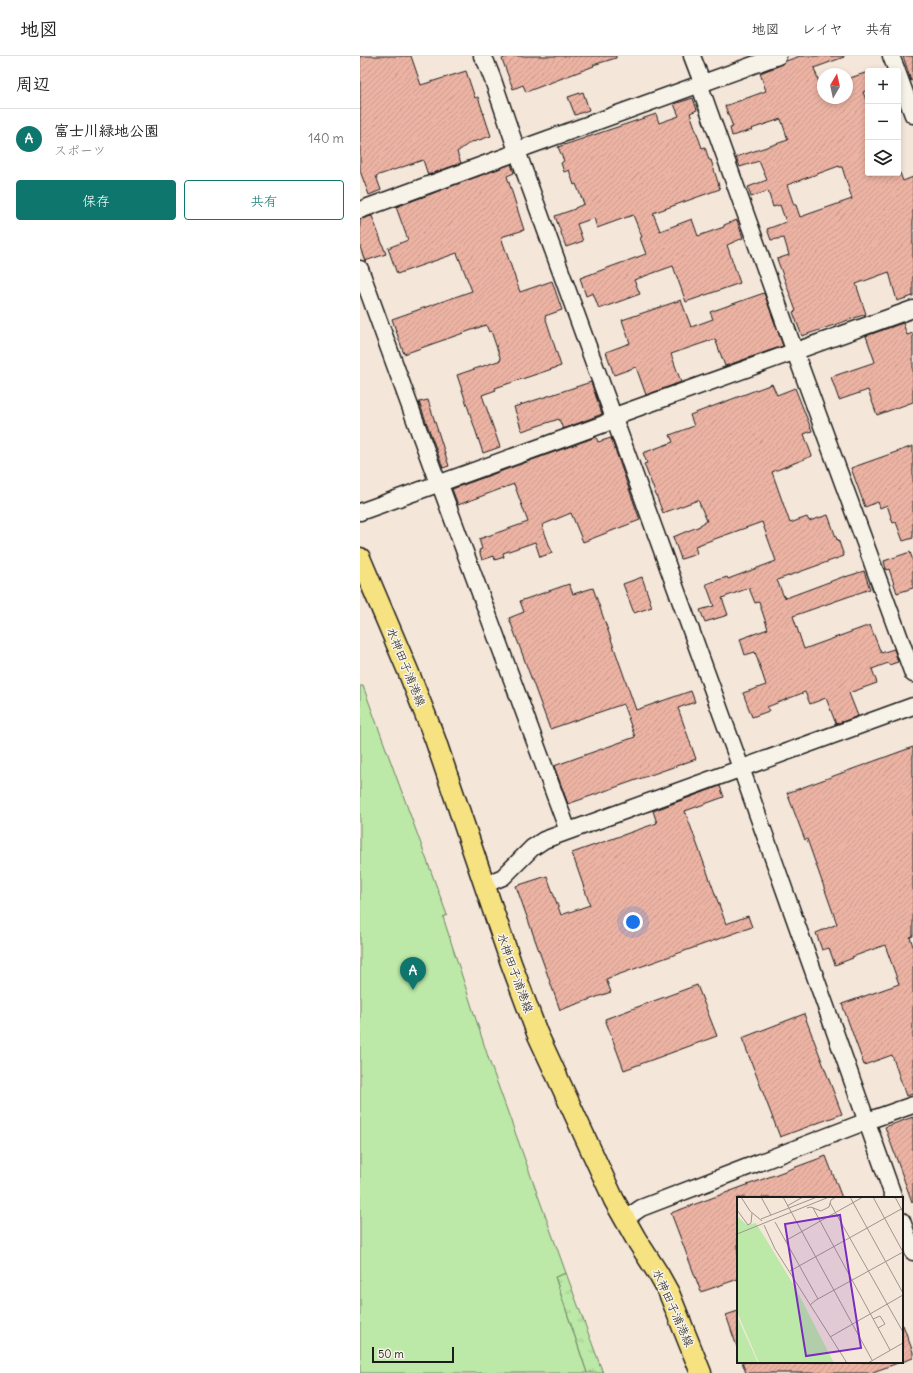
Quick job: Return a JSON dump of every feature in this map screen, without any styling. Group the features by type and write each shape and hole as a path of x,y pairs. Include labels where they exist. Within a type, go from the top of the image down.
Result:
{"main road":[{"name":"水神田子浦港線","path":"360,558 423,708 520,991 537,1033 614,1200 636,1239 659,1275 668,1293 701,1373"}],"street":[{"path":"482,56 493,80 517,151 741,768 894,1197"},
{"path":"692,56 702,92 913,674"},
{"path":"360,210 778,56"},
{"path":"892,56 896,68"},
{"path":"901,82 913,115"},
{"path":"360,269 568,831"},
{"path":"360,512 604,424 624,413 913,309"},
{"path":"484,885 503,877 537,843 913,706"},
{"path":"625,1219 641,1208 867,1121 913,1105"},
{"path":"903,1224 913,1252"}],"green space":[{"path":"360,686 363,686 447,915 443,917 490,1063 566,1273 555,1277 587,1373 360,1373"},
{"path":"566,1273 603,1373 587,1373 555,1277"}],"building":[{"path":"360,56 411,56 421,85 466,71 475,98 478,97 491,136 473,142 472,141 457,152 461,163 428,175 423,160 376,176 381,190 369,195 360,171"},
{"path":"509,56 616,56 616,58 593,65 594,66 526,92 523,85 513,89 502,59"},
{"path":"800,56 844,56 814,68 817,77 817,104 853,104 853,77 865,73 865,91 863,92 865,97 865,176 901,176 903,181 913,177 913,296 897,301 889,272 856,284 866,314 802,336 793,312 796,311 777,259 789,255 784,238 771,240 767,229 786,222 780,205 773,207 768,191 751,197 748,187 767,180 759,161 740,167 736,157 788,140 781,119 732,136 730,128 733,127 725,106 766,91 760,73 781,65 786,61","holes":["839,166 842,167 852,199 800,217 787,185"]},
{"path":"903,56 913,56 913,80 911,81"},
{"path":"583,92 589,110 575,115 568,97"},
{"path":"693,98 697,110 690,113 702,148 705,147 709,160 711,160 720,189 653,213 660,231 692,219 698,236 724,227 724,225 737,220 743,238 727,245 740,283 686,302 673,266 634,280 640,294 599,309 593,293 586,296 580,278 646,254 640,238 642,237 633,215 597,228 594,218 577,224 583,241 566,247 555,216 584,204 576,184 574,185 569,170 564,172 561,163 564,161 558,147 656,114 659,123 679,116 674,104"},
{"path":"511,164 514,173 507,176 524,230 501,237 520,292 552,281 562,310 545,316 561,366 495,388 496,390 482,395 500,447 483,453 457,375 501,360 491,331 489,332 486,325 404,354 392,319 472,291 457,253 397,274 388,248 408,240 396,207"},
{"path":"372,216 386,254 365,261 360,247 360,219"},
{"path":"764,293 783,346 725,366 715,339 671,354 681,382 646,395 636,367 614,375 606,352 630,343 622,320 681,300 691,327 713,319 710,312"},
{"path":"903,323 907,335 913,333 913,402 877,415 868,390 839,400 831,377 875,362 866,336"},
{"path":"591,382 602,414 563,429 559,419 522,431 514,407"},
{"path":"772,384 777,395 795,388 812,431 804,434 812,456 772,472 790,523 807,517 809,521 828,515 844,556 777,580 784,597 786,598 845,576 864,571 870,589 793,616 804,649 870,625 881,653 894,649 898,662 889,665 888,663 872,669 877,683 849,693 858,716 836,724 826,698 810,704 805,692 767,707 769,711 752,717 743,693 766,685 755,652 745,655 740,639 768,629 759,602 755,603 749,588 722,598 728,615 705,622 700,610 714,606 706,584 727,577 728,579 776,561 762,522 695,546 697,554 681,559 673,537 700,526 707,521 698,500 663,513 644,464 647,463 643,453 673,442 670,435 694,426 690,415"},
{"path":"428,400 449,466 443,468 419,402"},
{"path":"596,437 598,442 611,438 640,520 583,542 571,513 542,525 552,553 540,557 535,542 503,553 504,557 495,560 494,556 482,560 479,550 482,549 479,539 528,522 514,484 458,505 452,489"},
{"path":"913,446 913,538 903,541 896,522 893,523 887,505 880,508 878,502 865,507 851,468"},
{"path":"910,552 913,561 913,588 897,593 889,569 886,570 884,561"},
{"path":"642,577 652,607 634,613 623,584"},
{"path":"569,584 573,594 593,588 636,710 691,691 695,702 678,708 696,759 568,804 554,766 635,737 623,704 550,729 509,618 524,612 520,601"},
{"path":"913,747 913,936 910,937 913,946 913,1094 906,1096 892,1055 864,1065 842,1004 899,984 885,945 835,965 829,948 822,950 816,933 837,924 807,839 805,840 787,793"},
{"path":"720,786 724,797 685,811 726,924 748,916 752,927 606,979 611,992 560,1010 516,886 547,876 561,915 590,905 572,853 657,823 653,811"},
{"path":"697,985 717,1036 624,1070 605,1019"},
{"path":"804,1014 842,1114 780,1137 742,1038"},
{"path":"913,1117 913,1201 912,1202 885,1127"},
{"path":"826,1156 842,1197 737,1197 737,1279 701,1292 671,1213"},
{"path":"737,1311 737,1347 726,1315"},
{"path":"903,1325 913,1352 913,1358 903,1362"},
{"path":"742,1363 898,1363 870,1373 746,1373"}],"place":[{"name":"富士川緑地公園","path":"413,990"}]}
